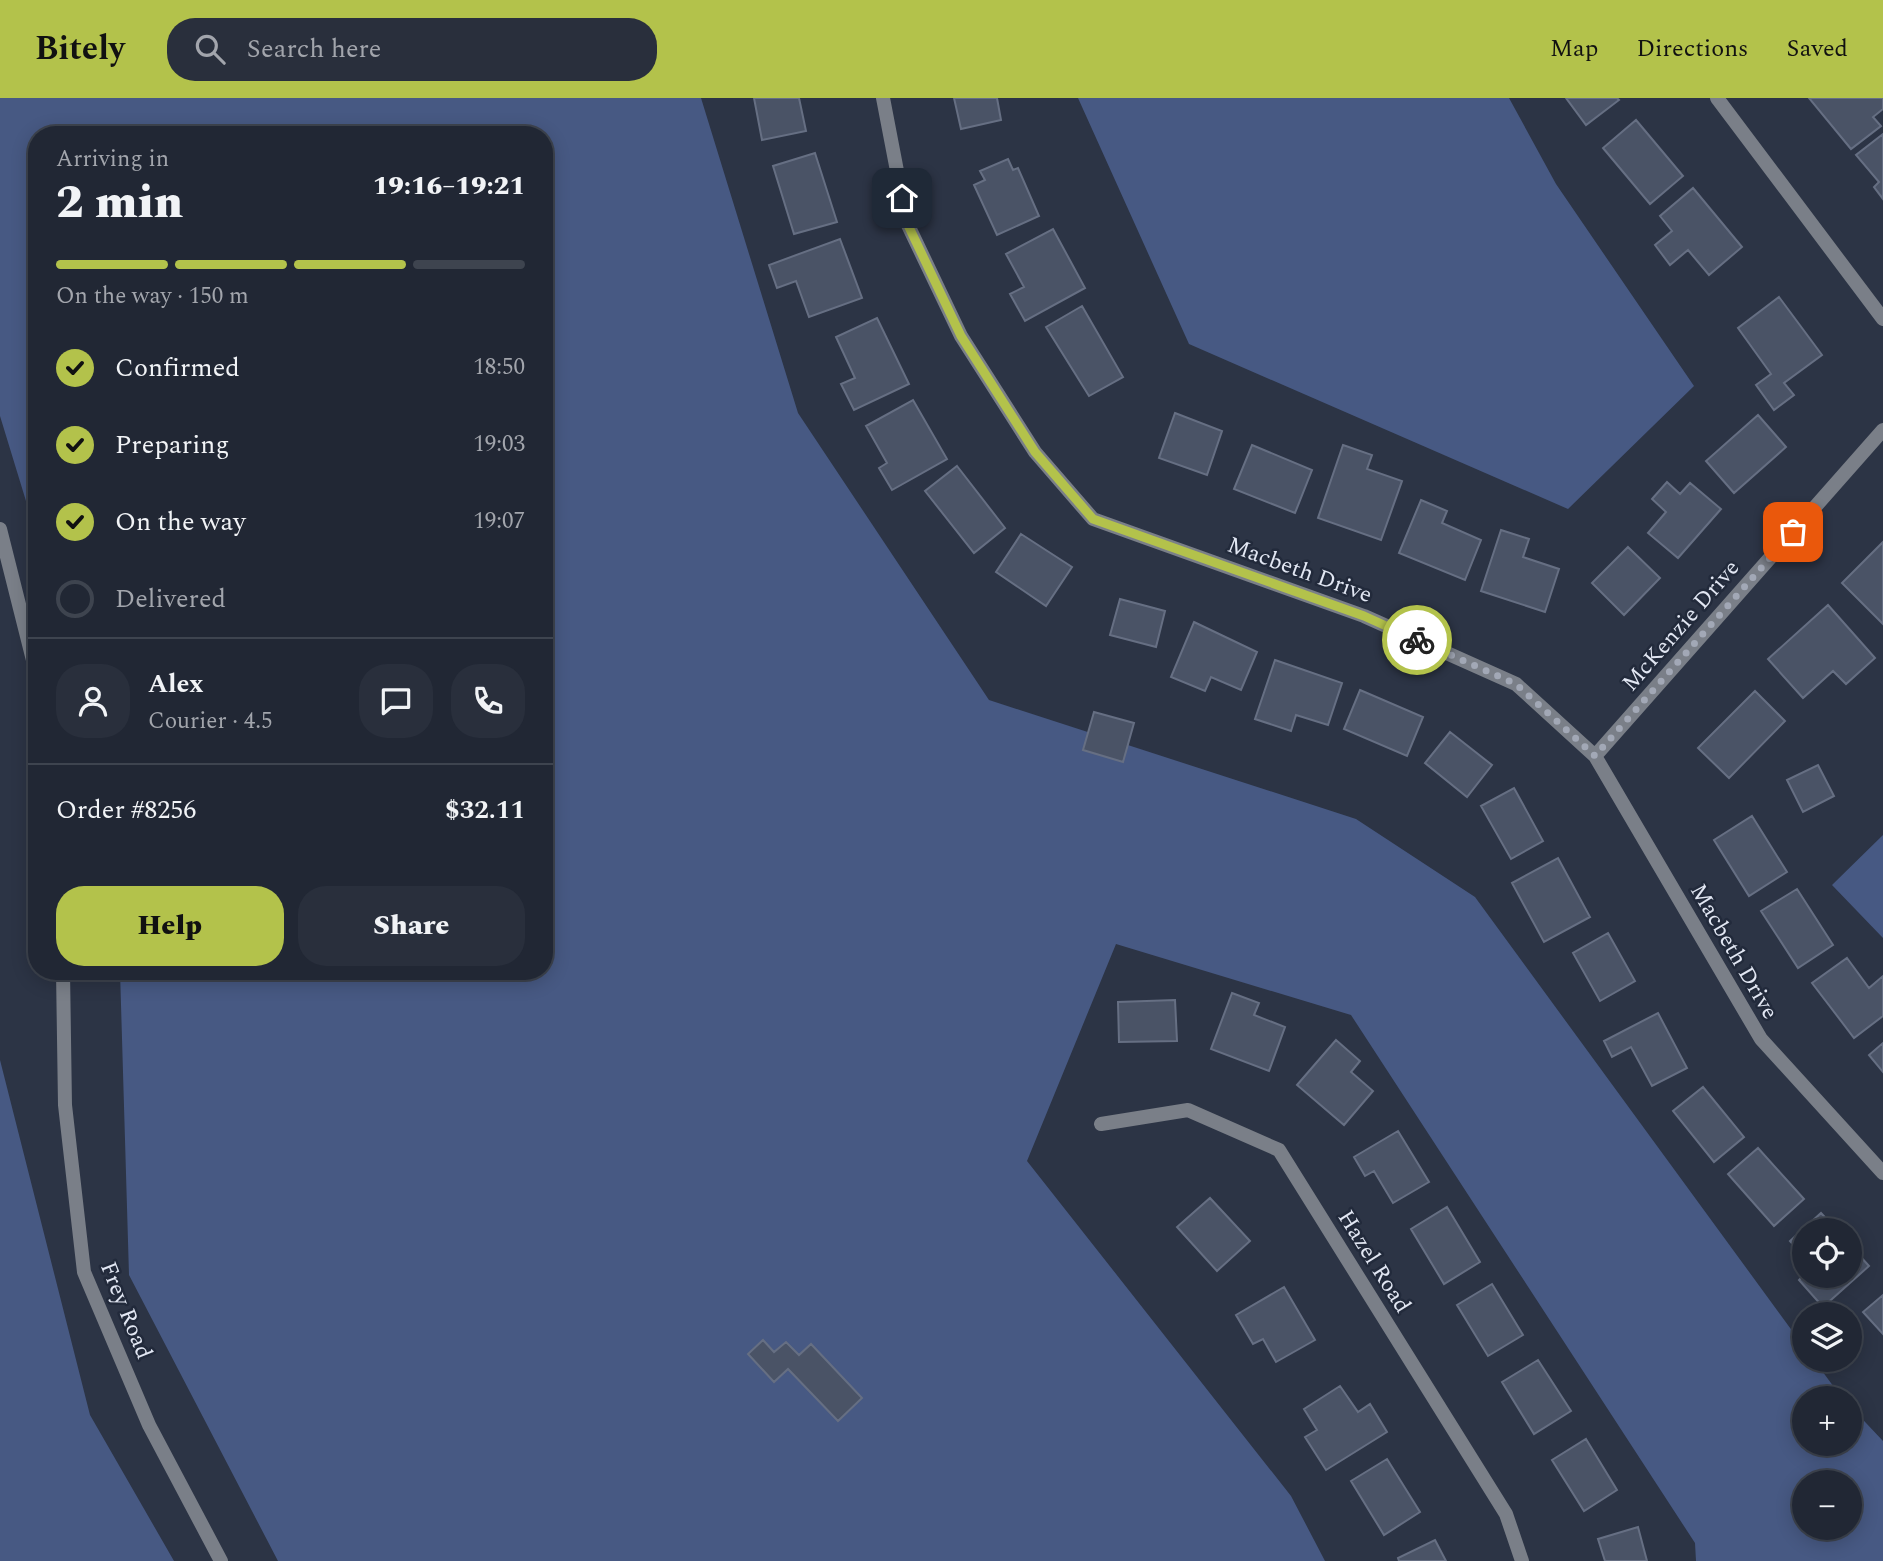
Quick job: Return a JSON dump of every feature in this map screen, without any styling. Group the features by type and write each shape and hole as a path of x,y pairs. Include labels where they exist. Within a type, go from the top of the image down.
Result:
{"street":[{"name":"Macbeth Drive","path":"883,98 907,223 961,336 1035,452 1093,519 1364,616 1516,684 1595,756 1761,1039 1883,1173"},
{"path":"1717,98 1883,319"},
{"name":"McKenzie Drive","path":"1595,756 1883,430"},
{"path":"0,529 28,640"},
{"name":"Frey Road","path":"63,980 65,1105 84,1272 149,1425 221,1561"},
{"name":"Hazel Road","path":"1101,1124 1188,1110 1279,1150 1506,1514 1522,1561"}],"shaded area":[{"path":"0,98 701,98 798,413 989,700 1356,819 1475,897 1792,1331 1792,1372 1823,1372 1833,1386 1792,1386 1792,1456 1862,1456 1862,1419 1883,1441 1883,1561 1696,1561 1695,1543 1351,1015 1116,944 1027,1161 1291,1496 1325,1561 278,1561 129,1275 120,980 553,980 553,126 28,126 28,508 0,416"},
{"path":"1078,98 1509,98 1556,184 1694,386 1568,509 1189,344"},
{"path":"1883,835 1883,938 1832,885"},
{"path":"0,1060 90,1415 174,1561 0,1561"}],"building":[{"path":"754,98 799,98 806,131 762,140"},
{"path":"954,98 997,98 1001,120 961,129"},
{"path":"1566,98 1617,98 1619,100 1586,125"},
{"path":"1809,98 1883,98 1883,109 1873,117 1881,126 1851,149"},
{"path":"1636,120 1683,176 1650,204 1603,148"},
{"path":"1883,134 1883,199 1874,187 1879,182 1856,155"},
{"path":"815,153 837,222 794,234 773,166"},
{"path":"1008,159 1013,170 1018,168 1039,216 997,235 974,185 985,180 980,171"},
{"path":"1693,188 1742,247 1709,275 1688,250 1670,265 1655,245 1672,231 1660,216"},
{"path":"1053,229 1085,288 1025,321 1010,294 1024,287 1006,254"},
{"path":"840,239 862,298 809,317 796,281 777,288 769,265"},
{"path":"1779,297 1822,355 1784,383 1794,395 1774,410 1756,385 1771,374 1738,328"},
{"path":"1082,306 1123,377 1089,396 1046,327"},
{"path":"877,318 909,384 854,410 841,384 855,378 836,337"},
{"path":"913,400 947,459 892,490 879,468 887,463 866,426"},
{"path":"1175,413 1222,431 1207,475 1159,458"},
{"path":"1758,415 1786,447 1734,493 1706,461"},
{"path":"1252,445 1312,470 1295,513 1234,489"},
{"path":"1343,445 1372,455 1367,469 1402,481 1381,540 1318,518"},
{"path":"957,466 1005,528 974,553 925,491"},
{"path":"1667,482 1680,494 1690,483 1721,509 1678,558 1648,533 1666,512 1652,499"},
{"path":"1421,500 1447,511 1442,523 1481,540 1465,580 1399,553"},
{"path":"1501,530 1529,539 1523,557 1559,569 1545,612 1481,591"},
{"path":"1021,534 1072,567 1046,606 996,572"},
{"path":"1883,542 1883,624 1842,583"},
{"path":"1628,547 1660,578 1624,615 1592,583"},
{"path":"1120,599 1165,611 1156,647 1110,635"},
{"path":"1828,605 1875,658 1846,684 1833,671 1803,698 1768,659"},
{"path":"1194,622 1257,652 1241,690 1211,677 1205,691 1171,677"},
{"path":"1275,660 1342,683 1328,725 1296,715 1291,731 1255,719"},
{"path":"1360,690 1423,717 1407,756 1344,729"},
{"path":"1755,691 1785,721 1729,778 1698,748"},
{"path":"1094,712 1134,723 1123,762 1083,750"},
{"path":"1450,732 1492,765 1467,797 1425,763"},
{"path":"1818,765 1834,796 1803,812 1787,780"},
{"path":"1514,788 1543,841 1511,859 1481,806"},
{"path":"1752,816 1787,872 1749,896 1714,840"},
{"path":"1558,858 1590,917 1544,942 1512,883"},
{"path":"1797,889 1833,945 1798,968 1761,911"},
{"path":"1608,933 1635,981 1600,1001 1573,953"},
{"path":"1847,958 1869,988 1883,976 1883,1016 1854,1038 1812,983"},
{"path":"1232,993 1259,1003 1254,1015 1285,1027 1269,1071 1211,1049"},
{"path":"1175,1000 1177,1041 1119,1042 1118,1002"},
{"path":"1658,1013 1687,1068 1652,1086 1631,1047 1612,1057 1604,1041"},
{"path":"1336,1040 1360,1061 1351,1072 1373,1091 1344,1125 1297,1085"},
{"path":"1883,1043 1883,1072 1869,1055"},
{"path":"1703,1087 1744,1137 1714,1162 1673,1111"},
{"path":"1398,1131 1429,1182 1393,1203 1374,1171 1365,1176 1354,1157"},
{"path":"1758,1148 1804,1199 1774,1226 1728,1174"},
{"path":"1210,1198 1250,1241 1217,1271 1177,1227"},
{"path":"1447,1207 1480,1262 1444,1284 1411,1229"},
{"path":"1862,1258 1869,1266 1862,1272"},
{"path":"1492,1284 1523,1335 1488,1356 1457,1305"},
{"path":"1284,1287 1315,1340 1276,1362 1263,1339 1253,1344 1236,1315"},
{"path":"1806,1288 1844,1288 1829,1302 1819,1302"},
{"path":"1883,1295 1883,1334 1863,1312"},
{"path":"763,1340 774,1352 786,1342 799,1355 811,1344 862,1398 838,1421 788,1369 774,1382 748,1354"},
{"path":"1538,1360 1571,1411 1534,1434 1502,1382"},
{"path":"1340,1386 1358,1412 1370,1404 1387,1432 1326,1470 1305,1437 1317,1430 1304,1409"},
{"path":"1586,1439 1617,1490 1584,1511 1552,1460"},
{"path":"1387,1459 1420,1512 1384,1535 1351,1481"},
{"path":"1638,1527 1647,1561 1605,1561 1598,1539"},
{"path":"1435,1540 1446,1561 1399,1561 1398,1558"}],"way so far":[{"path":"1417,640 1516,684 1595,756 1793,532"}],"route":[{"path":"902,198 907,223 961,336 1035,452 1093,519 1364,616 1417,640"}]}
